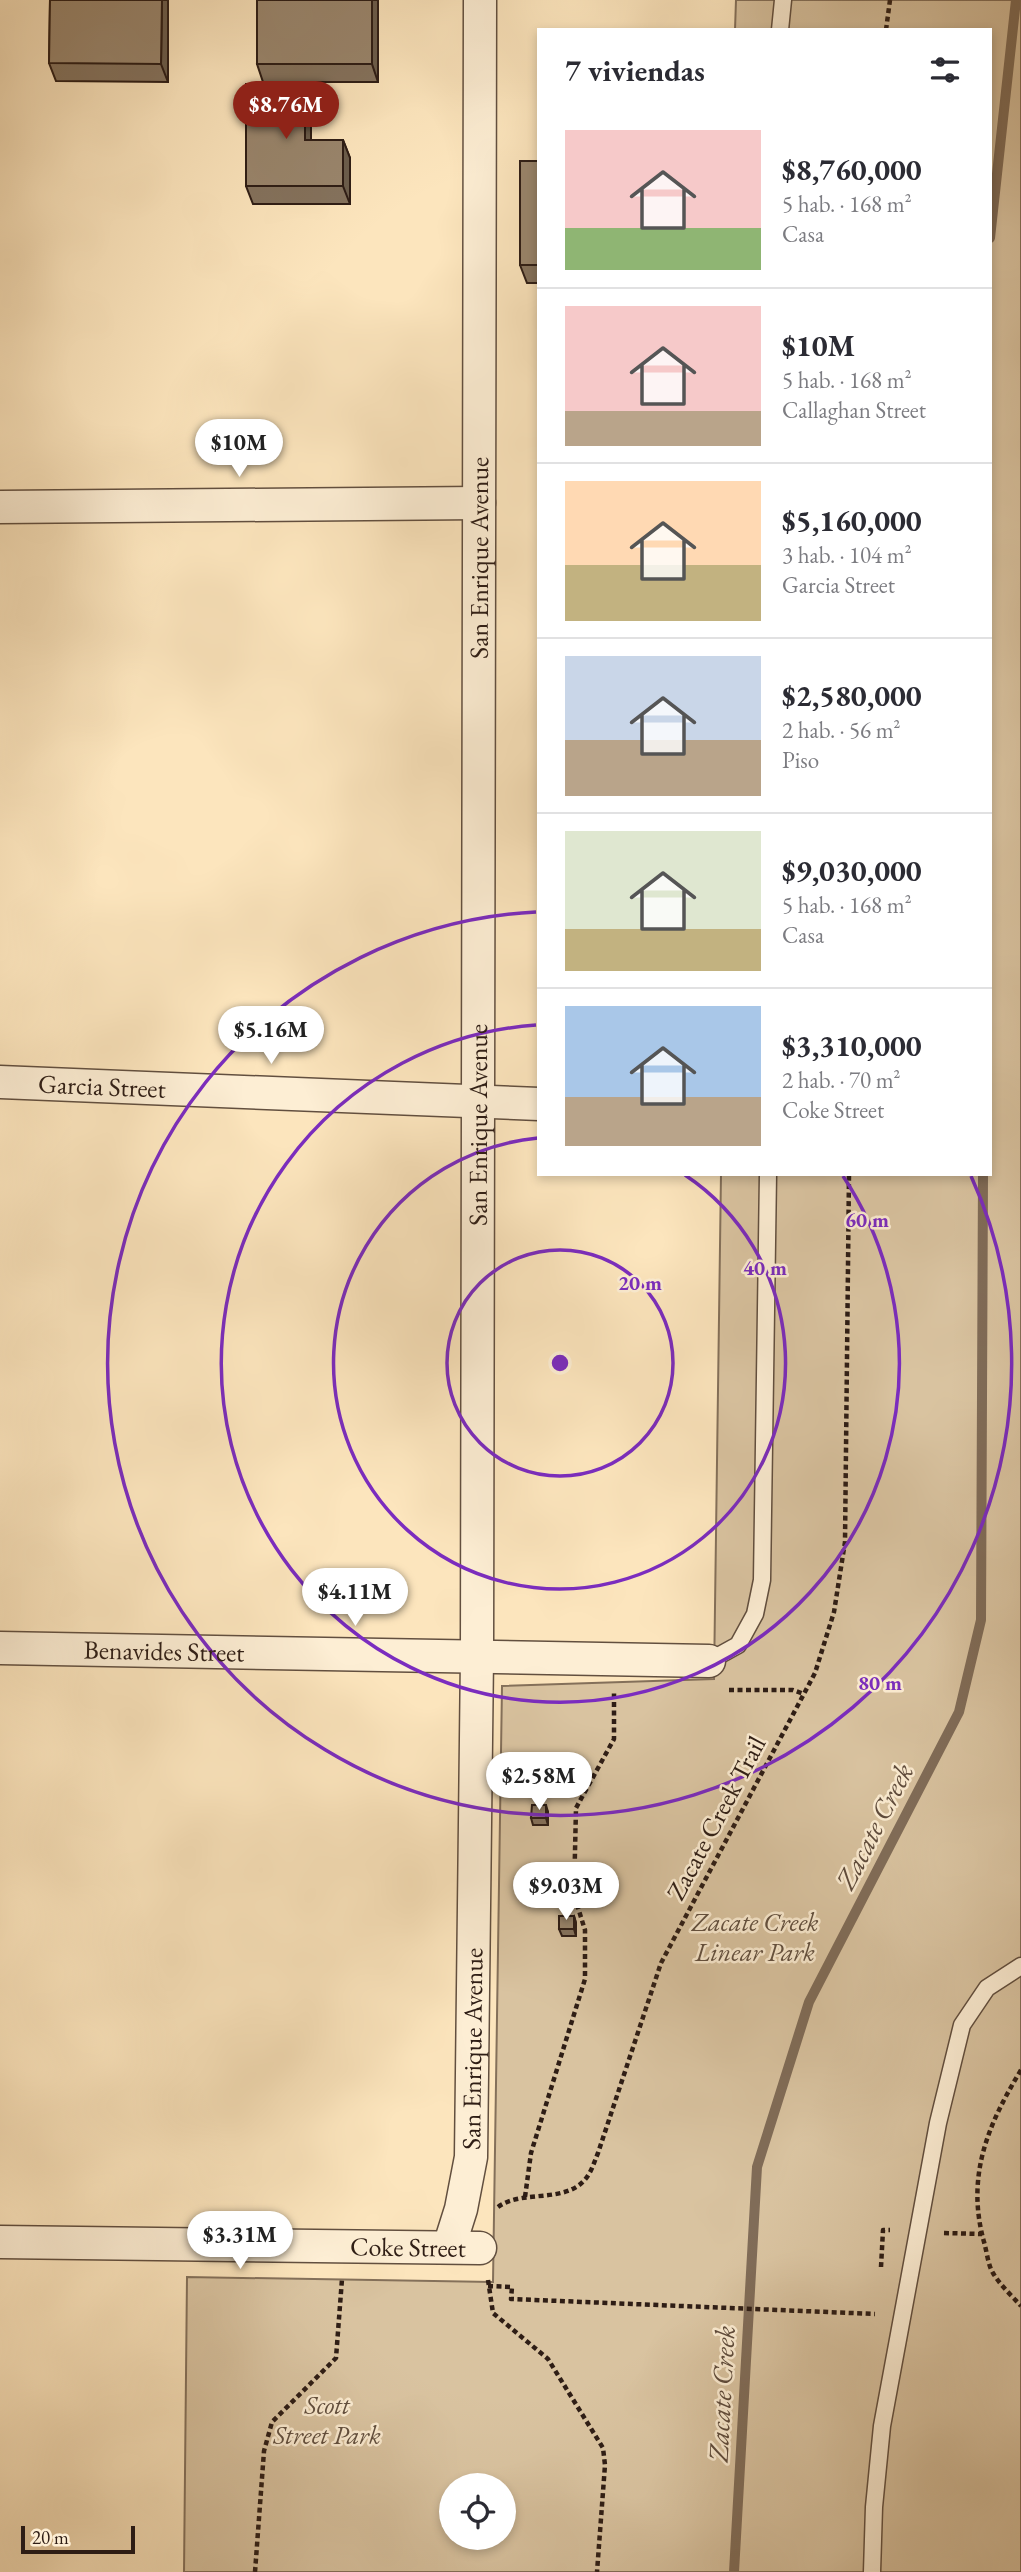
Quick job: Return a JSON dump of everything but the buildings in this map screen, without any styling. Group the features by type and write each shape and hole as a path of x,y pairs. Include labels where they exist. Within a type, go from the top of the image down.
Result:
{"street":[{"name":"San Enrique Avenue","path":"449,2247 461,2209 471,2157 477,1656 480,0"},
{"path":"0,507 479,503"},
{"name":"Garcia Street","path":"0,1082 537,1104"},
{"name":"Benavides Street","path":"0,1648 709,1661"},
{"name":"Coke Street","path":"0,2242 449,2247 484,2261"}],"lane":[{"path":"780,28 783,0"},
{"path":"709,1661 738,1645 755,1614 762,1580 768,1176"},
{"path":"872,2572 874,2507 882,2426 941,2111 962,2025 987,1989 1021,1966"}],"path":[{"path":"886,28 890,0"},
{"name":"Zacate Creek Trail","path":"494,2215 498,2207 509,2199 552,2196 571,2189 588,2176 661,1963 815,1673 834,1612 845,1542 849,1176"},
{"path":"525,2197 531,2153 585,1979 585,1930 574,1895 576,1808 614,1739 614,1689"},
{"path":"724,1689 793,1690 804,1694"},
{"path":"1021,2070 1004,2098 986,2137 978,2170 980,2221 993,2273 1021,2306"},
{"path":"484,2261 493,2313 548,2359 603,2448 605,2465 597,2572"},
{"path":"255,2572 264,2451 272,2421 336,2358 342,2279"},
{"path":"488,2286 512,2287 511,2300 878,2314"}],"green space":[{"name":"Zacate Creek Linear Park","path":"736,0 1021,0 1021,2572 184,2572 187,2277 493,2282 502,1686 714,1679 721,1176 992,1176 992,28 735,28"}],"waterway":[{"name":"Zacate Creek","path":"992,220 1016,0"},
{"name":"Zacate Creek","path":"734,2572 757,2167 809,2002 959,1712 981,1620 983,1176"}],"park label":[{"name":"Scott Street Park","path":"327,2420"}]}
